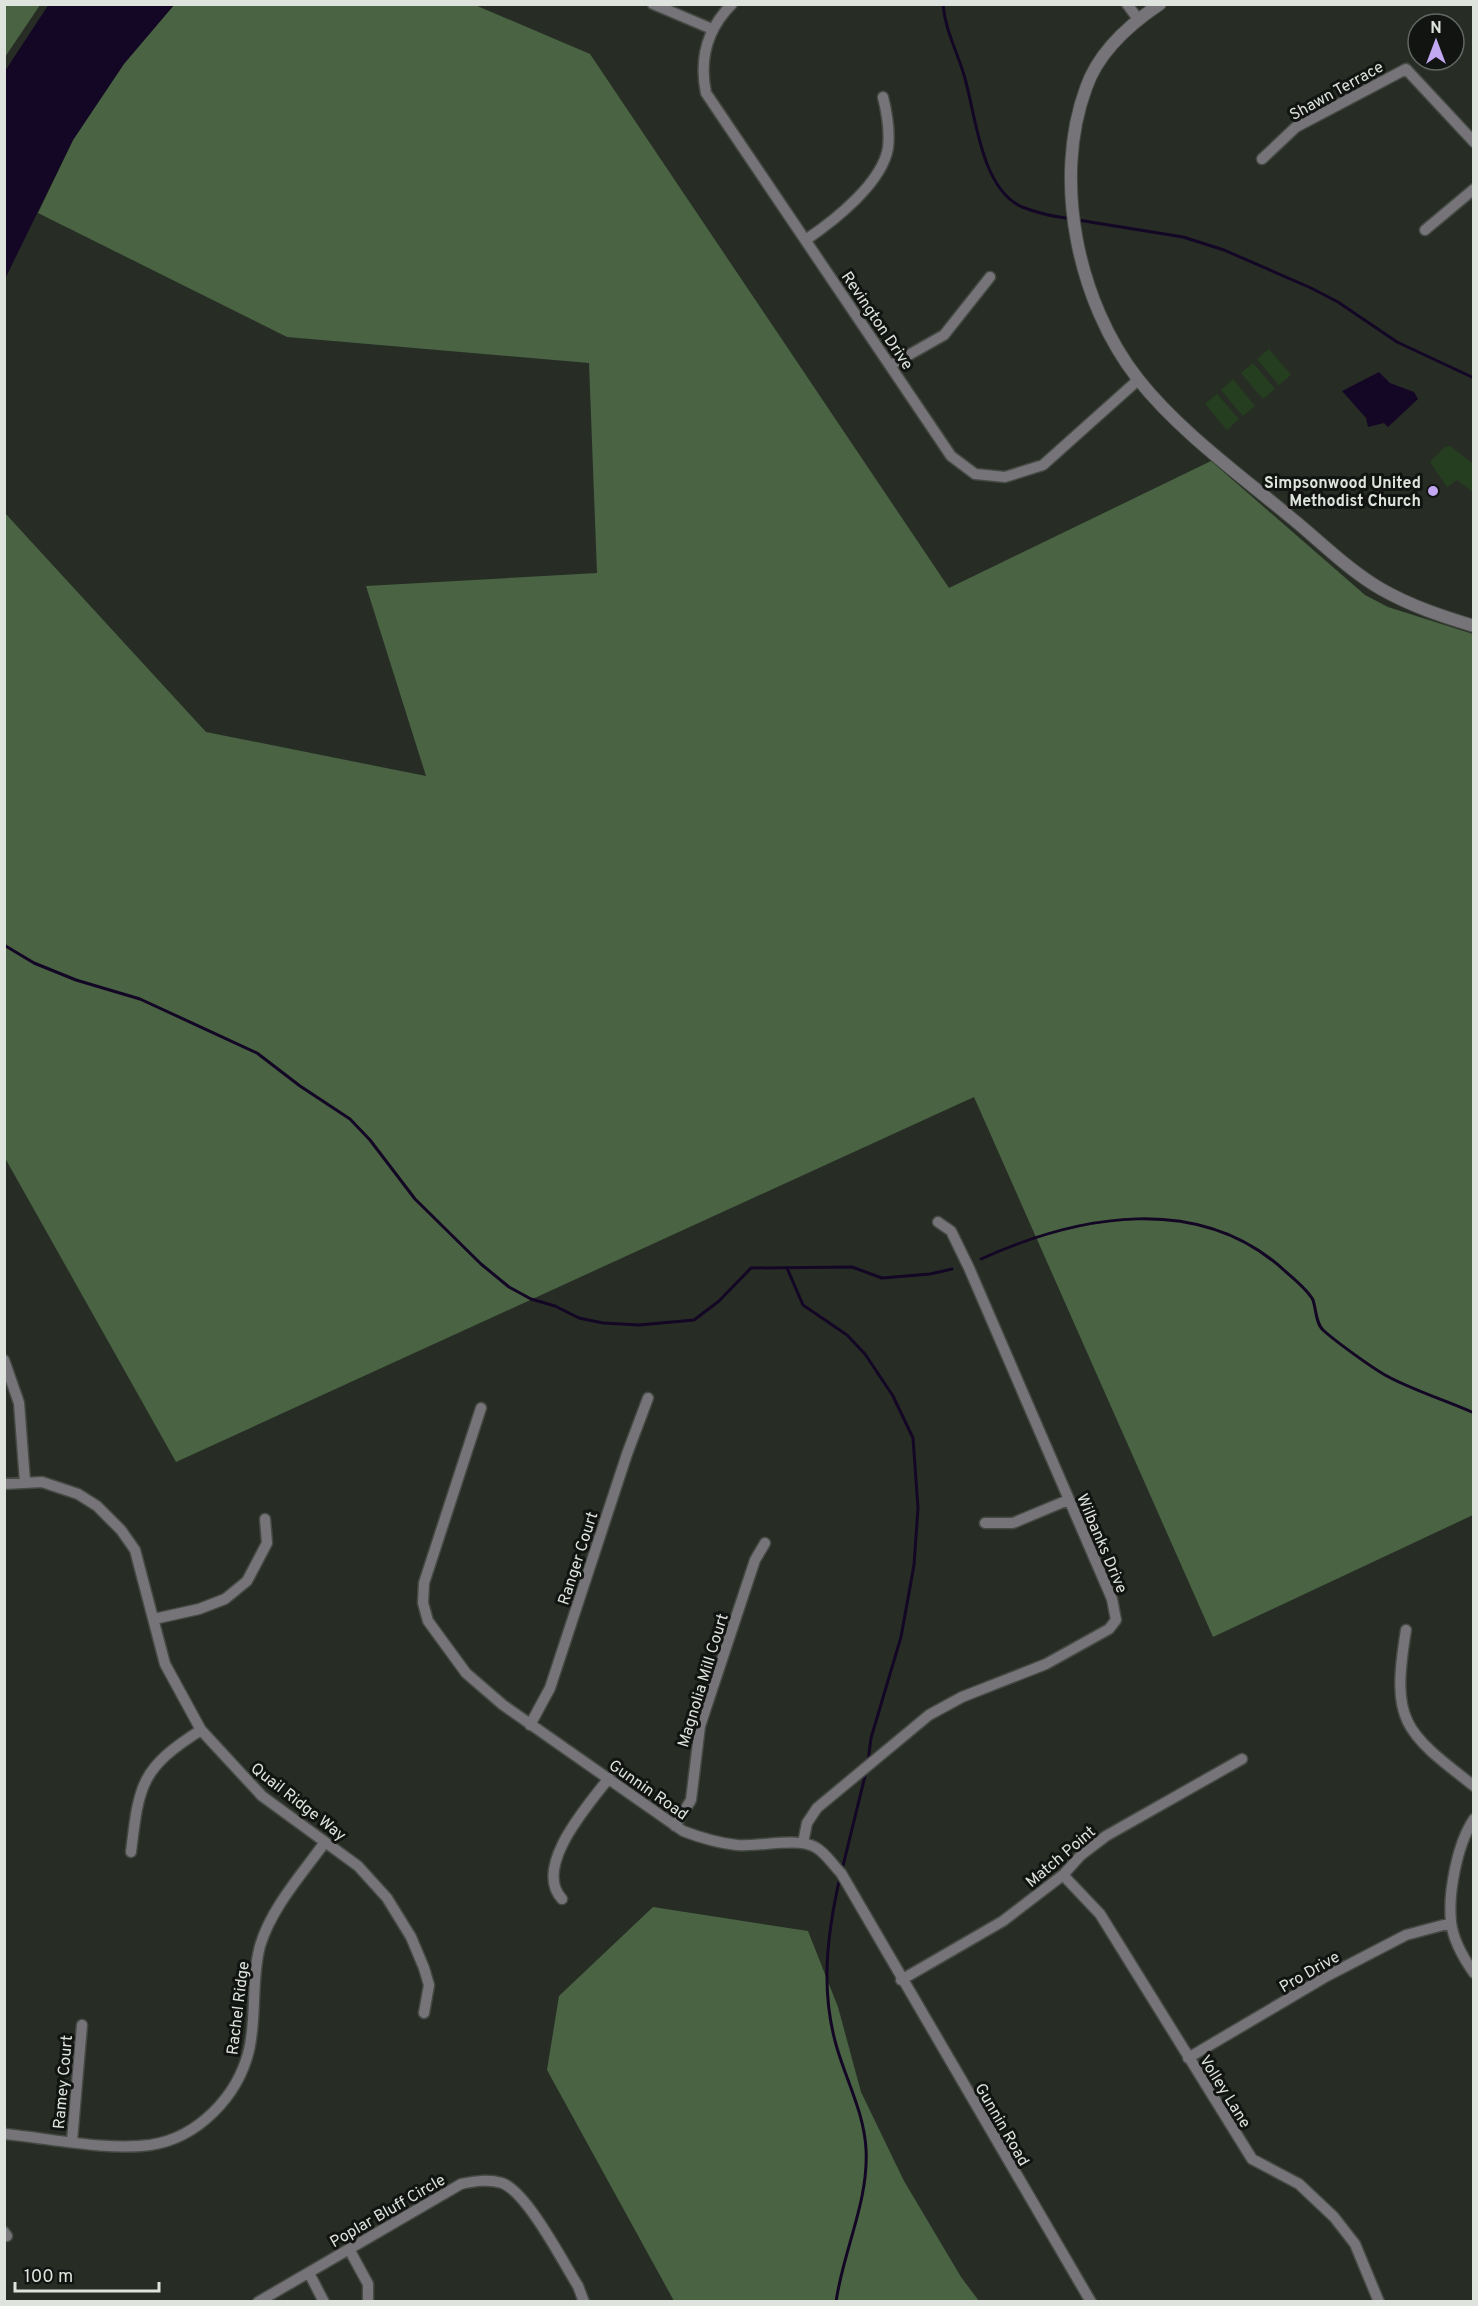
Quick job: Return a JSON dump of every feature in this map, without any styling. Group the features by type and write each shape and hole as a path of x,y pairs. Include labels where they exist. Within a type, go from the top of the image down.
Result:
{"street":[{"path":"653,4 712,29"},
{"name":"Revington Drive","path":"732,4 712,29 704,56 702,75 706,93 807,239 951,456 975,474 1005,477 1043,465 1138,380"},
{"path":"1127,4 1138,19"},
{"path":"1160,4 1138,19 1116,42 1086,87 1071,154 1071,187 1076,240 1091,293 1104,325 1138,380 1219,458 1379,588 1424,612 1473,626"},
{"name":"Shawn Terrace","path":"1262,159 1296,127 1407,69 1473,142"},
{"path":"807,239 838,218 883,164 888,148 883,97"},
{"path":"1425,230 1473,189"},
{"path":"891,365 944,335 990,277"},
{"name":"Wilbanks Drive","path":"803,1843 807,1822 817,1808 929,1715 962,1697 1046,1664 1109,1629 1116,1620 1112,1599 951,1231 938,1222"},
{"path":"4,1360 19,1403 25,1482"},
{"name":"Ranger Court","path":"530,1725 550,1688 627,1454 648,1398"},
{"name":"Gunnin Road","path":"481,1408 424,1583 423,1603 428,1621 466,1673 530,1725 675,1826 710,1841 738,1845 803,1843 815,1846 841,1873 901,1980 1091,2301"},
{"name":"Quail Ridge Way","path":"4,1484 42,1482 78,1494 97,1506 121,1530 135,1550 165,1664 201,1730 262,1796 326,1842 374,1882 403,1922 418,1953 429,1985 424,2013"},
{"path":"985,1523 1013,1523 1068,1500"},
{"path":"154,1619 199,1609 225,1599 247,1581 267,1543 265,1519"},
{"name":"Magnolia Mill Court","path":"675,1826 691,1800 700,1726 754,1560 765,1543"},
{"path":"1406,1630 1400,1676 1401,1712 1424,1747 1473,1786"},
{"path":"131,1852 143,1782 153,1765 167,1752 201,1730"},
{"name":"Match Point","path":"901,1980 1003,1921 1063,1875 1081,1855 1106,1836 1242,1759"},
{"path":"562,1899 556,1893 553,1874 560,1848 609,1778"},
{"path":"1473,1820 1456,1860 1451,1923 1464,1958 1473,1973"},
{"name":"Rachel Ridge","path":"4,2134 123,2146 152,2145 197,2126 213,2114 233,2089 250,2048 260,1946 270,1922 326,1842"},
{"name":"Volley Lane","path":"1063,1875 1100,1914 1252,2159 1299,2184 1334,2217 1355,2244 1379,2301"},
{"name":"Pro Drive","path":"1188,2058 1327,1976 1406,1935 1451,1923"},
{"name":"Ramey Court","path":"72,2141 82,2025"},
{"name":"Poplar Bluff Circle","path":"258,2301 461,2184 482,2180 504,2184 522,2196 578,2286 584,2301"},
{"path":"349,2249 368,2284 368,2301"},
{"path":"309,2273 324,2301"}],"green space":[{"path":"4,5 40,5 5,57"},
{"path":"174,5 475,5 590,54 949,588 1211,461 1365,595 1388,607 1473,634 1473,1515 1213,1637 974,1097 176,1462 5,1158 4,512 206,732 426,776 366,586 597,573 589,363 287,337 38,213 73,140 124,63"},
{"path":"1269,349 1291,375 1279,385 1257,359"},
{"path":"1253,363 1275,389 1263,399 1241,373"},
{"path":"1233,379 1255,406 1243,416 1221,390"},
{"path":"1217,394 1239,419 1227,430 1205,404"},
{"path":"1450,446 1473,464 1473,492 1457,480 1447,487 1430,462 1445,447"},
{"path":"653,1907 808,1931 838,2007 861,2092 904,2181 961,2277 979,2301 674,2301 547,2070 559,1996"}],"shaded area":[{"path":"49,4 174,5 124,64 73,140 5,279 5,71"},
{"path":"1379,372 1390,383 1414,392 1418,399 1388,427 1384,423 1368,427 1366,418 1342,391"}],"waterway":[{"path":"943,4 982,148 997,184 1008,197 1022,207 1072,219"},
{"path":"1078,220 1183,237 1224,250 1311,288 1338,302 1397,342 1474,378"},
{"path":"4,945 34,963 76,980 140,999 257,1053 300,1086 350,1119 370,1140 415,1199 481,1264 509,1287 531,1299 555,1306 579,1318 603,1323 639,1325 694,1320 719,1301 751,1268 852,1267 882,1278 930,1274 952,1269"},
{"path":"981,1259 1057,1231 1097,1223 1137,1219 1177,1221 1215,1230 1251,1246 1285,1271 1308,1292 1323,1330 1362,1360 1395,1380 1474,1413"},
{"path":"787,1268 803,1305 847,1335 865,1354 893,1396 913,1438 918,1508 914,1565 901,1637 871,1738 868,1762"},
{"path":"842,1870 866,1772"},
{"path":"836,2302 860,2207 866,2168 865,2136 862,2123 837,2048 828,2005 827,1962 840,1877"}],"place":[{"name":"Simpsonwood United Methodist Church","path":"1433,491"}]}
